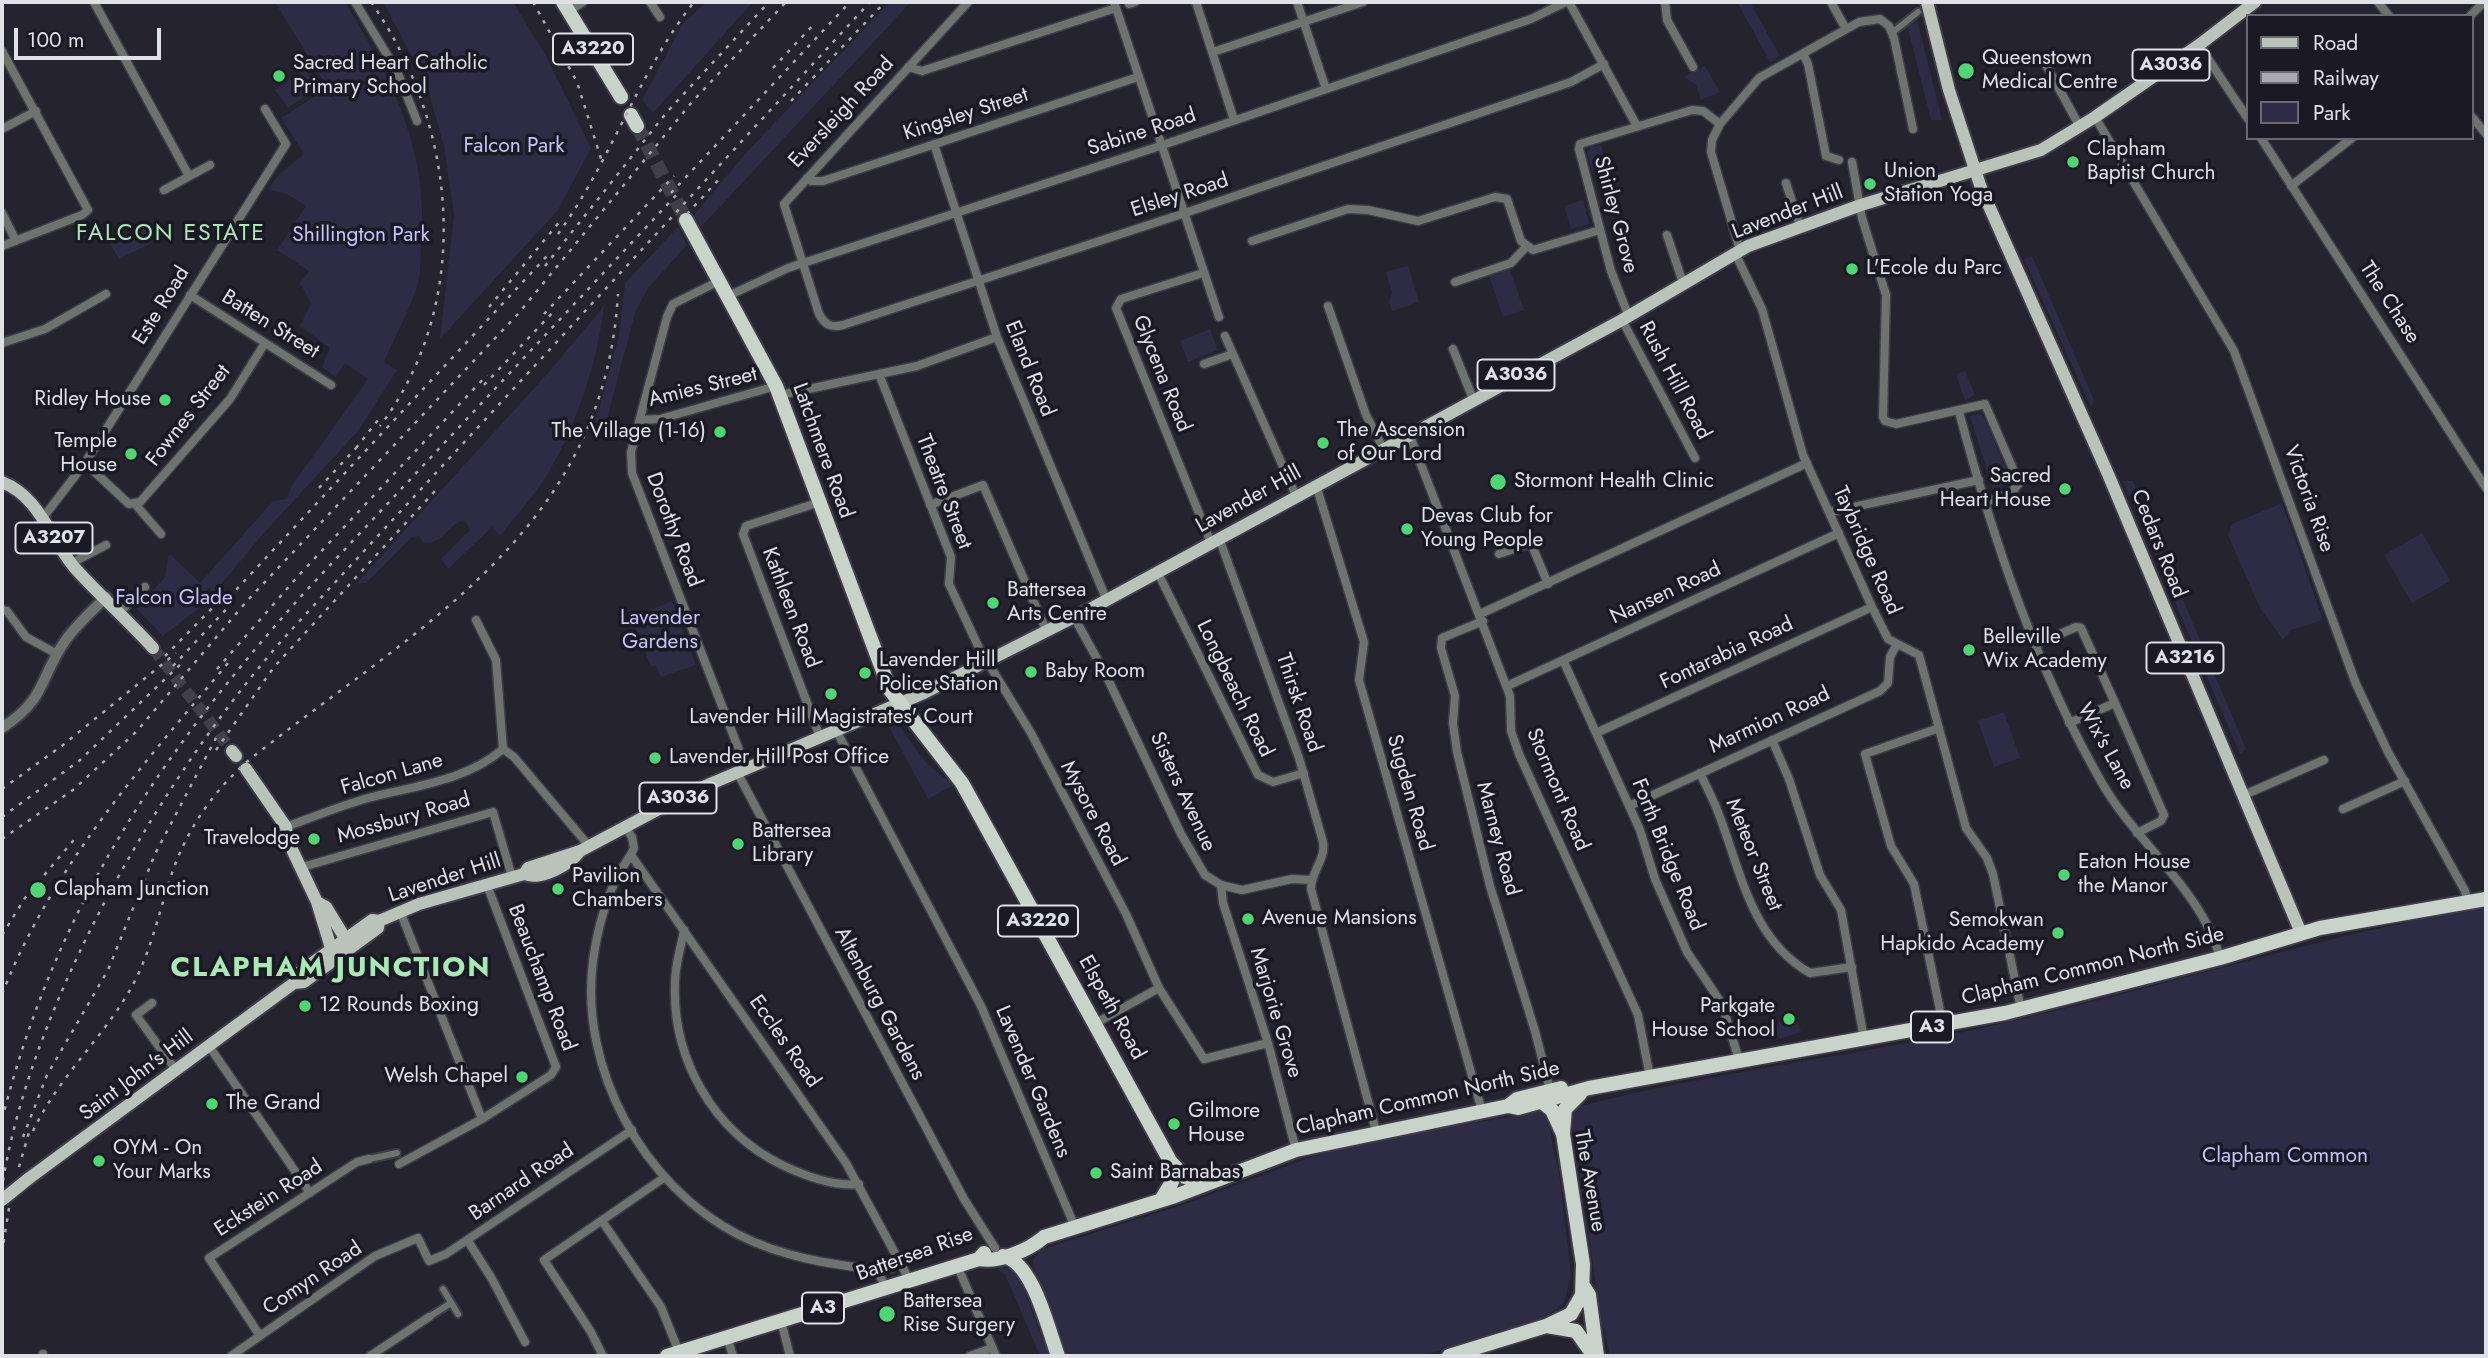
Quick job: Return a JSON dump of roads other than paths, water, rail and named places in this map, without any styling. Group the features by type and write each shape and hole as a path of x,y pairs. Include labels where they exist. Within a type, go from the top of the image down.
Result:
{"highway":[{"name":"A3220","path":"566,6 621,97"},
{"name":"Latchmere Road","path":"686,220 778,391 882,672 890,690 902,702"},
{"name":"Elspeth Road","path":"902,702 962,783 1096,1023 1168,1159 1185,1177 1204,1184"},
{"name":"Clapham Common North Side","path":"1030,1241 1161,1200 1296,1150 1376,1131 1508,1106 1517,1099 1583,1090 2021,1009 2220,958 2301,933 2486,899"},
{"name":"Clapham Common North Side","path":"1563,1133 1565,1109 1583,1090"},
{"name":"The Avenue","path":"1541,1096 1552,1110 1563,1133 1596,1356"},
{"path":"1161,1200 1172,1182 1168,1159"},
{"name":"Battersea Rise","path":"673,1354 979,1259 985,1252 999,1252 1030,1241"},
{"path":"1027,1273 1030,1241"},
{"path":"999,1252 1014,1259 1027,1273 1058,1356"},
{"path":"1449,1356 1479,1352 1546,1326 1574,1311 1584,1287"},
{"path":"1546,1326 1576,1331 1596,1356"}],"main road":[{"name":"A3216","path":"1927,2 1949,90 1974,171"},
{"name":"A3036","path":"1974,171 2034,154 2080,127 2246,14 2256,2"},
{"name":"Lavender Hill","path":"333,954 372,920 379,921 400,911 518,876 535,865 585,848 741,770 902,702 986,662 1046,629 1107,601 1410,436 1473,399 1625,318 1737,251 1861,205 1974,171"},
{"name":"Cedars Road","path":"1974,171 2108,474 2301,933"},
{"name":"A3207","path":"2,482 26,497 72,563 153,648"},
{"path":"246,769 286,827 287,839 317,902 333,954"},
{"path":"317,902 326,906 348,943"},
{"name":"Saint John's Hill","path":"2,1200 294,983 297,974 333,954"}],"street":[{"path":"94,2 189,176"},
{"path":"355,2 397,71 417,121"},
{"path":"566,6 583,2"},
{"path":"649,2 660,17"},
{"name":"Eversleigh Road","path":"801,263 784,207 807,177 968,2"},
{"path":"1196,2 1234,120"},
{"path":"1297,2 1326,89"},
{"path":"1213,52 1363,2"},
{"path":"1568,2 1637,126"},
{"name":"Sabine Road","path":"728,296 764,277 801,263 1160,146 1531,19 1568,2"},
{"path":"1671,2 1664,2 1667,20 1693,67"},
{"path":"1830,2 1846,29"},
{"path":"908,67 922,71 1115,5 1182,214 1219,317"},
{"path":"1893,32 1918,12"},
{"path":"1720,124 1754,82 1846,29 1874,18 1885,22 1893,32 1913,129"},
{"path":"2199,45 2246,116"},
{"path":"2,51 87,212 2,246"},
{"path":"1803,54 1808,64 1826,156 1839,160"},
{"name":"Elsley Road","path":"801,263 822,320 837,327 1571,82 1604,64"},
{"path":"2046,65 2080,127"},
{"name":"Kingsley Street","path":"807,177 811,181 823,181 1138,76"},
{"name":"Este Road","path":"42,519 61,499 85,463 286,144 265,109"},
{"name":"Shirley Grove","path":"1625,318 1579,147 1586,140 1695,110 1720,124"},
{"path":"2,129 36,111"},
{"name":"Victoria Rise","path":"2095,117 2234,351 2356,684 2404,781 2465,891 2468,902"},
{"path":"2474,119 2486,134"},
{"name":"Taybridge Road","path":"1720,124 1712,141 1711,152 1737,251 1762,309 1807,463 1888,639 1919,655 1966,828 1987,858 1993,874 2021,1009"},
{"name":"The Chase","path":"2262,140 2486,488"},
{"path":"2335,140 2340,148"},
{"path":"2291,186 2350,140"},
{"name":"Eland Road","path":"933,144 997,337 1107,601"},
{"path":"1852,162 1886,295 1883,417 1885,421 1896,424 1959,412 1985,404 2018,481 2017,489 1986,502"},
{"path":"164,190 210,165"},
{"path":"1786,183 1800,226"},
{"path":"1252,241 1349,209 1368,210 1418,221 1501,197 1511,205 1521,241 1526,247 1540,250 1600,230"},
{"path":"2,213 16,240"},
{"path":"1667,235 1684,284"},
{"path":"1455,282 1511,263 1526,247"},
{"name":"Glycena Road","path":"1203,273 1121,299 1116,308 1215,541"},
{"name":"Amies Street","path":"719,281 673,304 641,420 660,419 778,391 917,366 997,337"},
{"path":"2,342 45,328 106,294"},
{"name":"Batten Street","path":"190,295 331,385"},
{"path":"1328,306 1366,415 1384,450"},
{"name":"Rush Hill Road","path":"1625,318 1695,458"},
{"path":"1225,335 1296,496"},
{"name":"Fownes Street","path":"135,505 170,471 230,399 265,343"},
{"path":"1452,349 1473,399"},
{"path":"1204,364 1233,354"},
{"name":"Theatre Street","path":"879,374 951,557 949,584 986,662"},
{"name":"Wix's Lane","path":"1959,412 2008,575 2069,723 2104,786 2199,912 2215,939 2220,958"},
{"name":"Dorothy Road","path":"641,420 631,452 632,474 726,719 741,770"},
{"name":"Stormont Road","path":"1410,436 1507,686 1511,701 1513,740 1638,1015 1650,1077"},
{"path":"85,463 130,504 135,505 161,534"},
{"path":"1482,618 1548,584 1807,463"},
{"path":"1830,512 1979,480"},
{"path":"930,505 983,485 1046,629"},
{"name":"Sugden Road","path":"1316,485 1364,642 1360,680 1482,1111"},
{"name":"Kathleen Road","path":"820,502 746,526 743,534 820,737"},
{"name":"Nansen Road","path":"1507,686 1839,533"},
{"name":"Thirsk Road","path":"1215,541 1304,773 1325,851 1311,880"},
{"path":"1499,554 1531,543 1548,584"},
{"path":"72,563 106,545"},
{"name":"Longbeach Road","path":"1158,573 1258,775 1273,782 1304,773"},
{"path":"120,612 145,587"},
{"path":"2,728 34,702 57,654 73,631 106,597"},
{"name":"Fontarabia Road","path":"1596,733 1872,607"},
{"path":"2,610 26,637 57,654"},
{"name":"Sisters Avenue","path":"1074,617 1107,675 1199,869 1221,885"},
{"name":"Marney Road","path":"1482,618 1446,636 1440,643 1455,696 1453,734 1490,886 1535,1031 1541,1096"},
{"path":"475,621 496,660 503,749 514,757 585,848"},
{"path":"2037,645 2076,627 2081,628 2164,815 2161,821 2137,833"},
{"name":"Marmion Road","path":"1629,806 1883,688 1888,683 1890,657 1897,645"},
{"name":"Forth Bridge Road","path":"1563,660 1629,806 1648,851 1655,879 1688,953 1722,1004 1739,1060"},
{"name":"Mysore Road","path":"986,662 1002,683 1126,914 1159,988 1204,1059 1268,1043"},
{"path":"2069,723 2116,703"},
{"path":"1939,728 1866,754 1891,846 1914,884 1943,1025"},
{"name":"Lavender Gardens","path":"836,730 981,1006 1074,1227"},
{"path":"1772,740 1789,779 1820,875 1840,904 1864,1039"},
{"name":"Falcon Lane","path":"286,827 358,801 468,771 488,762 503,749"},
{"path":"2244,795 2324,760"},
{"name":"Altenburg Gardens","path":"741,770 964,1199 999,1252"},
{"name":"Meteor Street","path":"1700,773 1716,806 1751,906 1769,936 1810,973 1852,967"},
{"path":"2343,809 2404,781"},
{"name":"Mossbury Road","path":"299,868 493,812 518,876"},
{"path":"625,827 634,842 631,855 620,872 601,919 591,982 601,1062 632,1130 666,1177 698,1208 752,1241 807,1260 877,1270 892,1268 895,1257"},
{"name":"Eccles Road","path":"631,855 859,1184 895,1257 910,1281"},
{"path":"1221,885 1242,890 1292,879 1311,880 1316,911 1376,1131"},
{"name":"Beauchamp Road","path":"399,1164 482,1119 551,1075 556,1066 487,885"},
{"name":"Marjorie Grove","path":"1221,885 1223,903 1268,1043 1296,1150"},
{"path":"400,911 482,1119"},
{"path":"684,930 675,974 678,1026 692,1070 715,1111 751,1146 776,1162 820,1179 859,1184"},
{"path":"1096,1023 1159,988"},
{"path":"152,1003 136,1015 176,1070"},
{"path":"209,1046 310,1193"},
{"name":"Barnard Road","path":"429,1261 468,1241 632,1130"},
{"name":"Eckstein Road","path":"260,1336 209,1258 357,1162 397,1153"},
{"path":"603,1356 591,1332 544,1261 666,1177"},
{"path":"602,1221 661,1307 673,1354"},
{"name":"Comyn Road","path":"232,1356 375,1256 418,1238 429,1261"},
{"path":"468,1241 492,1279 525,1342"},
{"path":"957,1265 994,1352 970,1356"},
{"path":"877,1270 886,1288"},
{"path":"443,1289 458,1314"},
{"path":"370,1356 451,1303"},
{"path":"781,1321 790,1356"},
{"path":"727,1337 733,1356"}],"tunnel":[{"path":"637,126 686,220"},
{"path":"153,648 232,751"}],"railway":[{"path":"371,2 400,51 422,103 437,158 443,214 441,270 430,325 410,377 380,426"},
{"path":"533,2 577,82 603,165"},
{"path":"558,234 594,177 640,87 674,29 694,2"},
{"path":"545,266 667,112 769,2"},
{"path":"2,839 73,790 137,731 246,602 518,314 692,102 786,2"},
{"path":"671,193 850,2"},
{"path":"3,1181 19,1110 44,1036 75,961 113,887 200,746 246,684 293,628 870,2"},
{"path":"791,101 885,2"},
{"path":"773,68 816,22"},
{"path":"544,314 674,176"},
{"path":"687,214 722,176"},
{"path":"2,1120 24,1043 51,971 83,902 119,837 204,713 304,593 680,191"},
{"path":"489,307 561,220"},
{"path":"222,605 547,256"},
{"path":"33,1131 67,1076 130,990 148,949 183,845 201,814 223,785 249,760 435,617 491,567 539,511 578,449 605,377 618,294"},
{"path":"484,385 556,309"},
{"path":"217,669 299,575 487,375"},
{"path":"356,448 382,415"},
{"path":"319,488 357,447"},
{"path":"216,750 274,667 435,491"},
{"path":"165,656 226,594"},
{"path":"173,666 233,602"},
{"path":"2,789 63,745 176,653"},
{"path":"2,817 79,761 183,662"},
{"path":"2,994 46,903 73,861 131,780 228,663"},
{"path":"23,1137 47,1075 108,970 155,854 216,738"},
{"path":"2,935 25,898 78,835"},
{"path":"19,1167 30,1129"},
{"path":"2,1253 9,1208"}],"place":[{"name":"Queenstown Medical Centre","path":"1966,71"},
{"name":"Sacred Heart Catholic Primary School","path":"279,76"},
{"name":"Clapham Baptist Church","path":"2073,162"},
{"name":"Union Station Yoga","path":"1870,184"},
{"name":"L'Ecole du Parc","path":"1852,269"},
{"name":"Ridley House","path":"165,400"},
{"name":"The Village (1-16)","path":"720,432"},
{"name":"The Ascension of Our Lord","path":"1323,443"},
{"name":"Temple House","path":"131,454"},
{"name":"Stormont Health Clinic","path":"1498,482"},
{"name":"Sacred Heart House","path":"2065,489"},
{"name":"Devas Club for Young People","path":"1407,529"},
{"name":"Battersea Arts Centre","path":"993,603"},
{"name":"Belleville Wix Academy","path":"1969,650"},
{"name":"Baby Room","path":"1031,672"},
{"name":"Lavender Hill Police Station","path":"865,673"},
{"name":"Lavender Hill Magistrates' Court","path":"831,694"},
{"name":"Lavender Hill Post Office","path":"655,758"},
{"name":"Travelodge","path":"314,839"},
{"name":"Battersea Library","path":"738,844"},
{"name":"Eaton House the Manor","path":"2064,875"},
{"name":"Pavilion Chambers","path":"558,889"},
{"name":"Clapham Junction","path":"38,890"},
{"name":"Avenue Mansions","path":"1248,919"},
{"name":"Semokwan Hapkido Academy","path":"2058,933"},
{"name":"12 Rounds Boxing","path":"305,1006"},
{"name":"Parkgate House School","path":"1789,1019"},
{"name":"Welsh Chapel","path":"522,1077"},
{"name":"The Grand","path":"212,1104"},
{"name":"Gilmore House","path":"1174,1124"},
{"name":"OYM - On Your Marks","path":"99,1161"},
{"name":"Saint Barnabas","path":"1096,1173"},
{"name":"Battersea Rise Surgery","path":"887,1314"}],"district":[{"name":"FALCON ESTATE","path":"171,234"},
{"name":"CLAPHAM JUNCTION","path":"331,969"}],"park label":[{"name":"Falcon Park","path":"514,147"},
{"name":"Shillington Park","path":"361,236"},
{"name":"Falcon Glade","path":"174,599"},
{"name":"Clapham Common","path":"2285,1157"}]}
